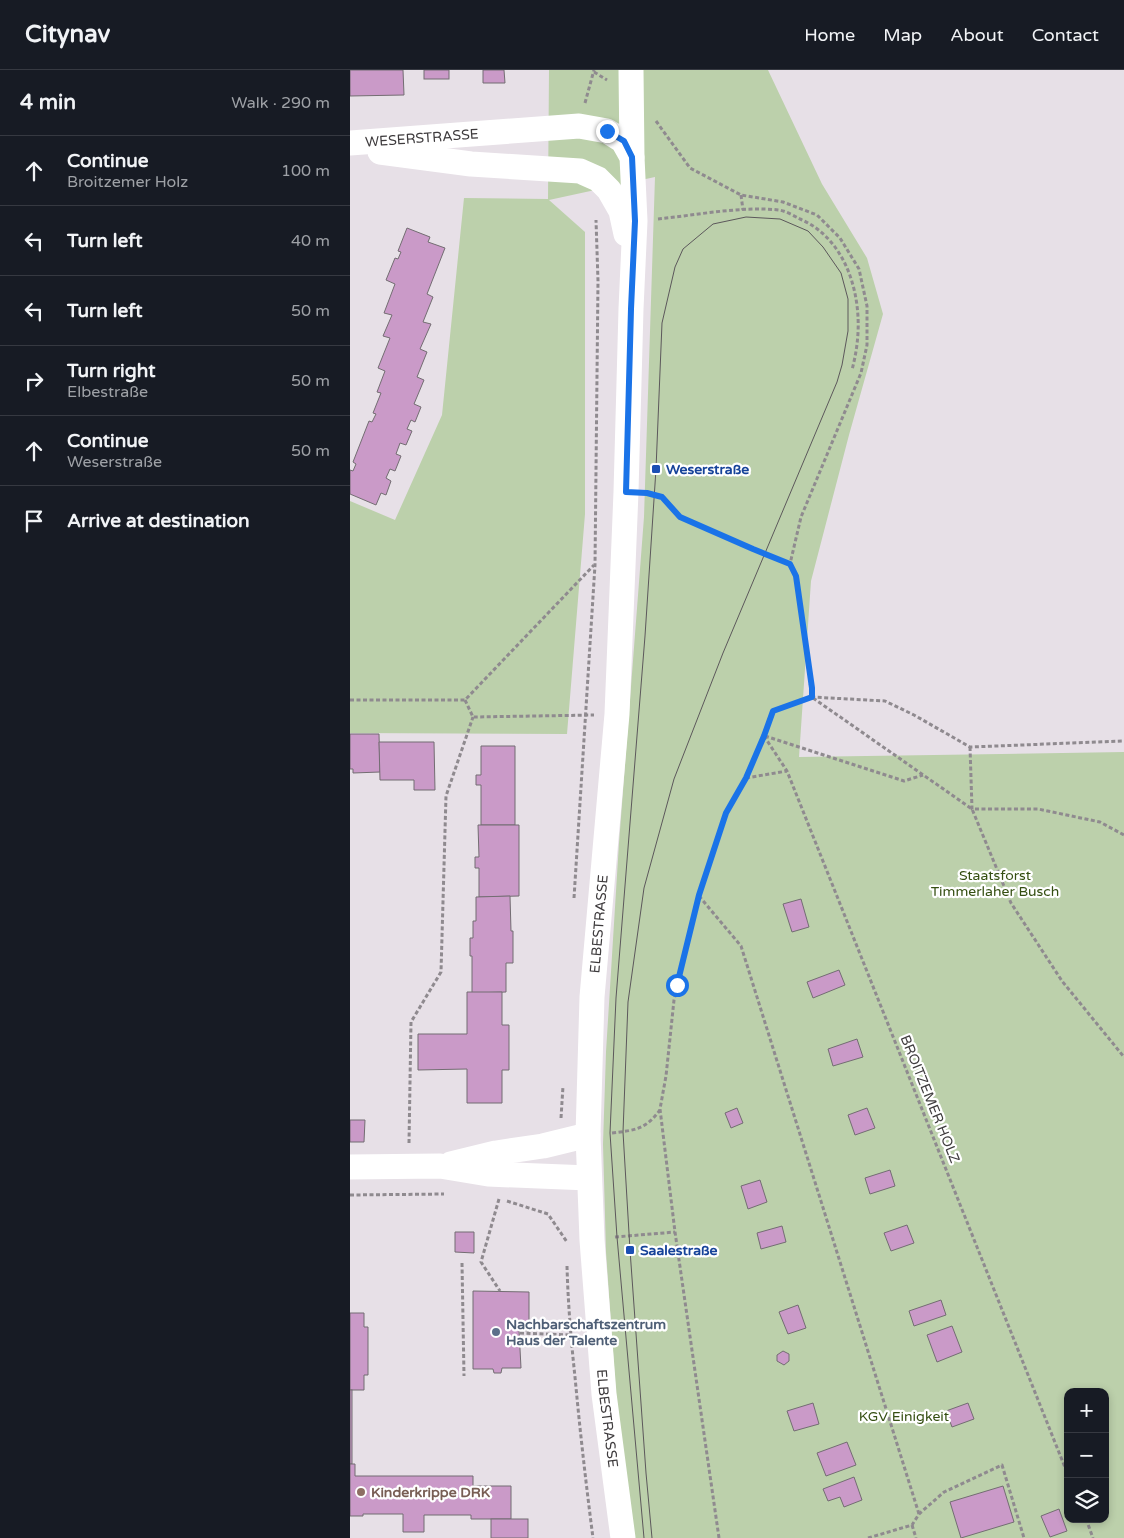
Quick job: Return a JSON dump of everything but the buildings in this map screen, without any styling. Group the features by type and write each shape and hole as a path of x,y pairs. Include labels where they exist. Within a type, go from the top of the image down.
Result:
{"street":[{"path":"631,309 635,221 632,157 632,70"},
{"name":"WESERSTRASSE","path":"350,143 579,126 607,131 624,141 632,157"},
{"name":"WESERSTRASSE","path":"350,149 471,164 580,171 598,179 609,190 621,211 626,236 631,309"},
{"name":"ELBESTRASSE","path":"622,1538 604,1394 592,1240 588,1135 592,997 617,714 631,309"},
{"path":"440,1166 496,1153 543,1146 588,1135"},
{"path":"350,1167 440,1166 488,1174 589,1178"}],"path":[{"path":"594,72 631,94 658,124 690,168 741,195 783,202 817,216 840,238 859,270 867,306 867,345 861,373 801,517 790,564 796,576 812,697 972,809 1038,809 1100,822 1124,835"},
{"path":"741,195 744,210"},
{"path":"635,221 744,210 781,210 813,224 834,243 850,273 858,306 858,344 852,370"},
{"path":"574,900 595,564 598,281 596,212"},
{"path":"626,492 647,493 662,497 680,517 790,564"},
{"path":"350,700 466,700 595,564"},
{"path":"719,1538 675,1232 660,1109 674,1000 699,895 726,813 746,778 773,711 812,697 885,701 914,714 970,747 1124,741"},
{"path":"409,1146 410,1022 441,972 446,796 473,717 466,700"},
{"path":"473,717 576,715"},
{"path":"764,736 904,781 924,775"},
{"name":"BROITZEMER HOLZ","path":"764,736 787,771 1064,1464"},
{"path":"970,747 972,809 1011,903 1062,980 1124,1057"},
{"path":"746,778 787,771"},
{"path":"699,895 741,946 919,1514"},
{"path":"560,1124 563,1085"},
{"path":"588,1135 637,1130 653,1119 660,1109"},
{"path":"350,1195 452,1194"},
{"path":"491,1196 548,1214 567,1242 675,1232"},
{"path":"500,1198 481,1262 500,1291"},
{"path":"462,1262 464,1376"},
{"path":"520,1333 571,1335"},
{"path":"868,1538 912,1525 919,1514 944,1492 1002,1465 1024,1538"},
{"path":"1087,1523 1093,1538"},
{"path":"912,1525 916,1538"}],"green space":[{"path":"549,70 768,70 822,184 867,258 883,314 811,581 799,757 1124,752 1124,1538 634,1538 616,1394 606,1252 603,1144 606,1052 619,843 644,517 655,177 549,200 585,232 585,514 567,734 350,733 350,501 395,520 442,415 464,198 548,199"}],"tram line":[{"path":"644,1538 617,1237 610,1133 616,998 645,636 656,469 662,323 675,267 683,249 713,224 746,217 780,219 808,231 823,247 841,273 848,299 848,331 837,382 723,653 674,779 644,888 628,1002 623,1132 652,1538"}],"place":[{"name":"Weserstraße","path":"656,469"},
{"name":"Saalestraße","path":"630,1250"},
{"name":"Nachbarschaftszentrum Haus der Talente","path":"496,1332"},
{"name":"Kinderkrippe DRK","path":"361,1492"}],"route":[{"path":"607,131 624,141 632,157 635,221 626,492 647,493 662,497 680,517 790,564 796,576 812,688 812,697 773,711 746,778 726,813 699,895 677,985"}],"park label":[{"name":"Staatsforst Timmerlaher Busch","path":"995,884"},
{"name":"KGV Einigkeit","path":"904,1416"}]}
